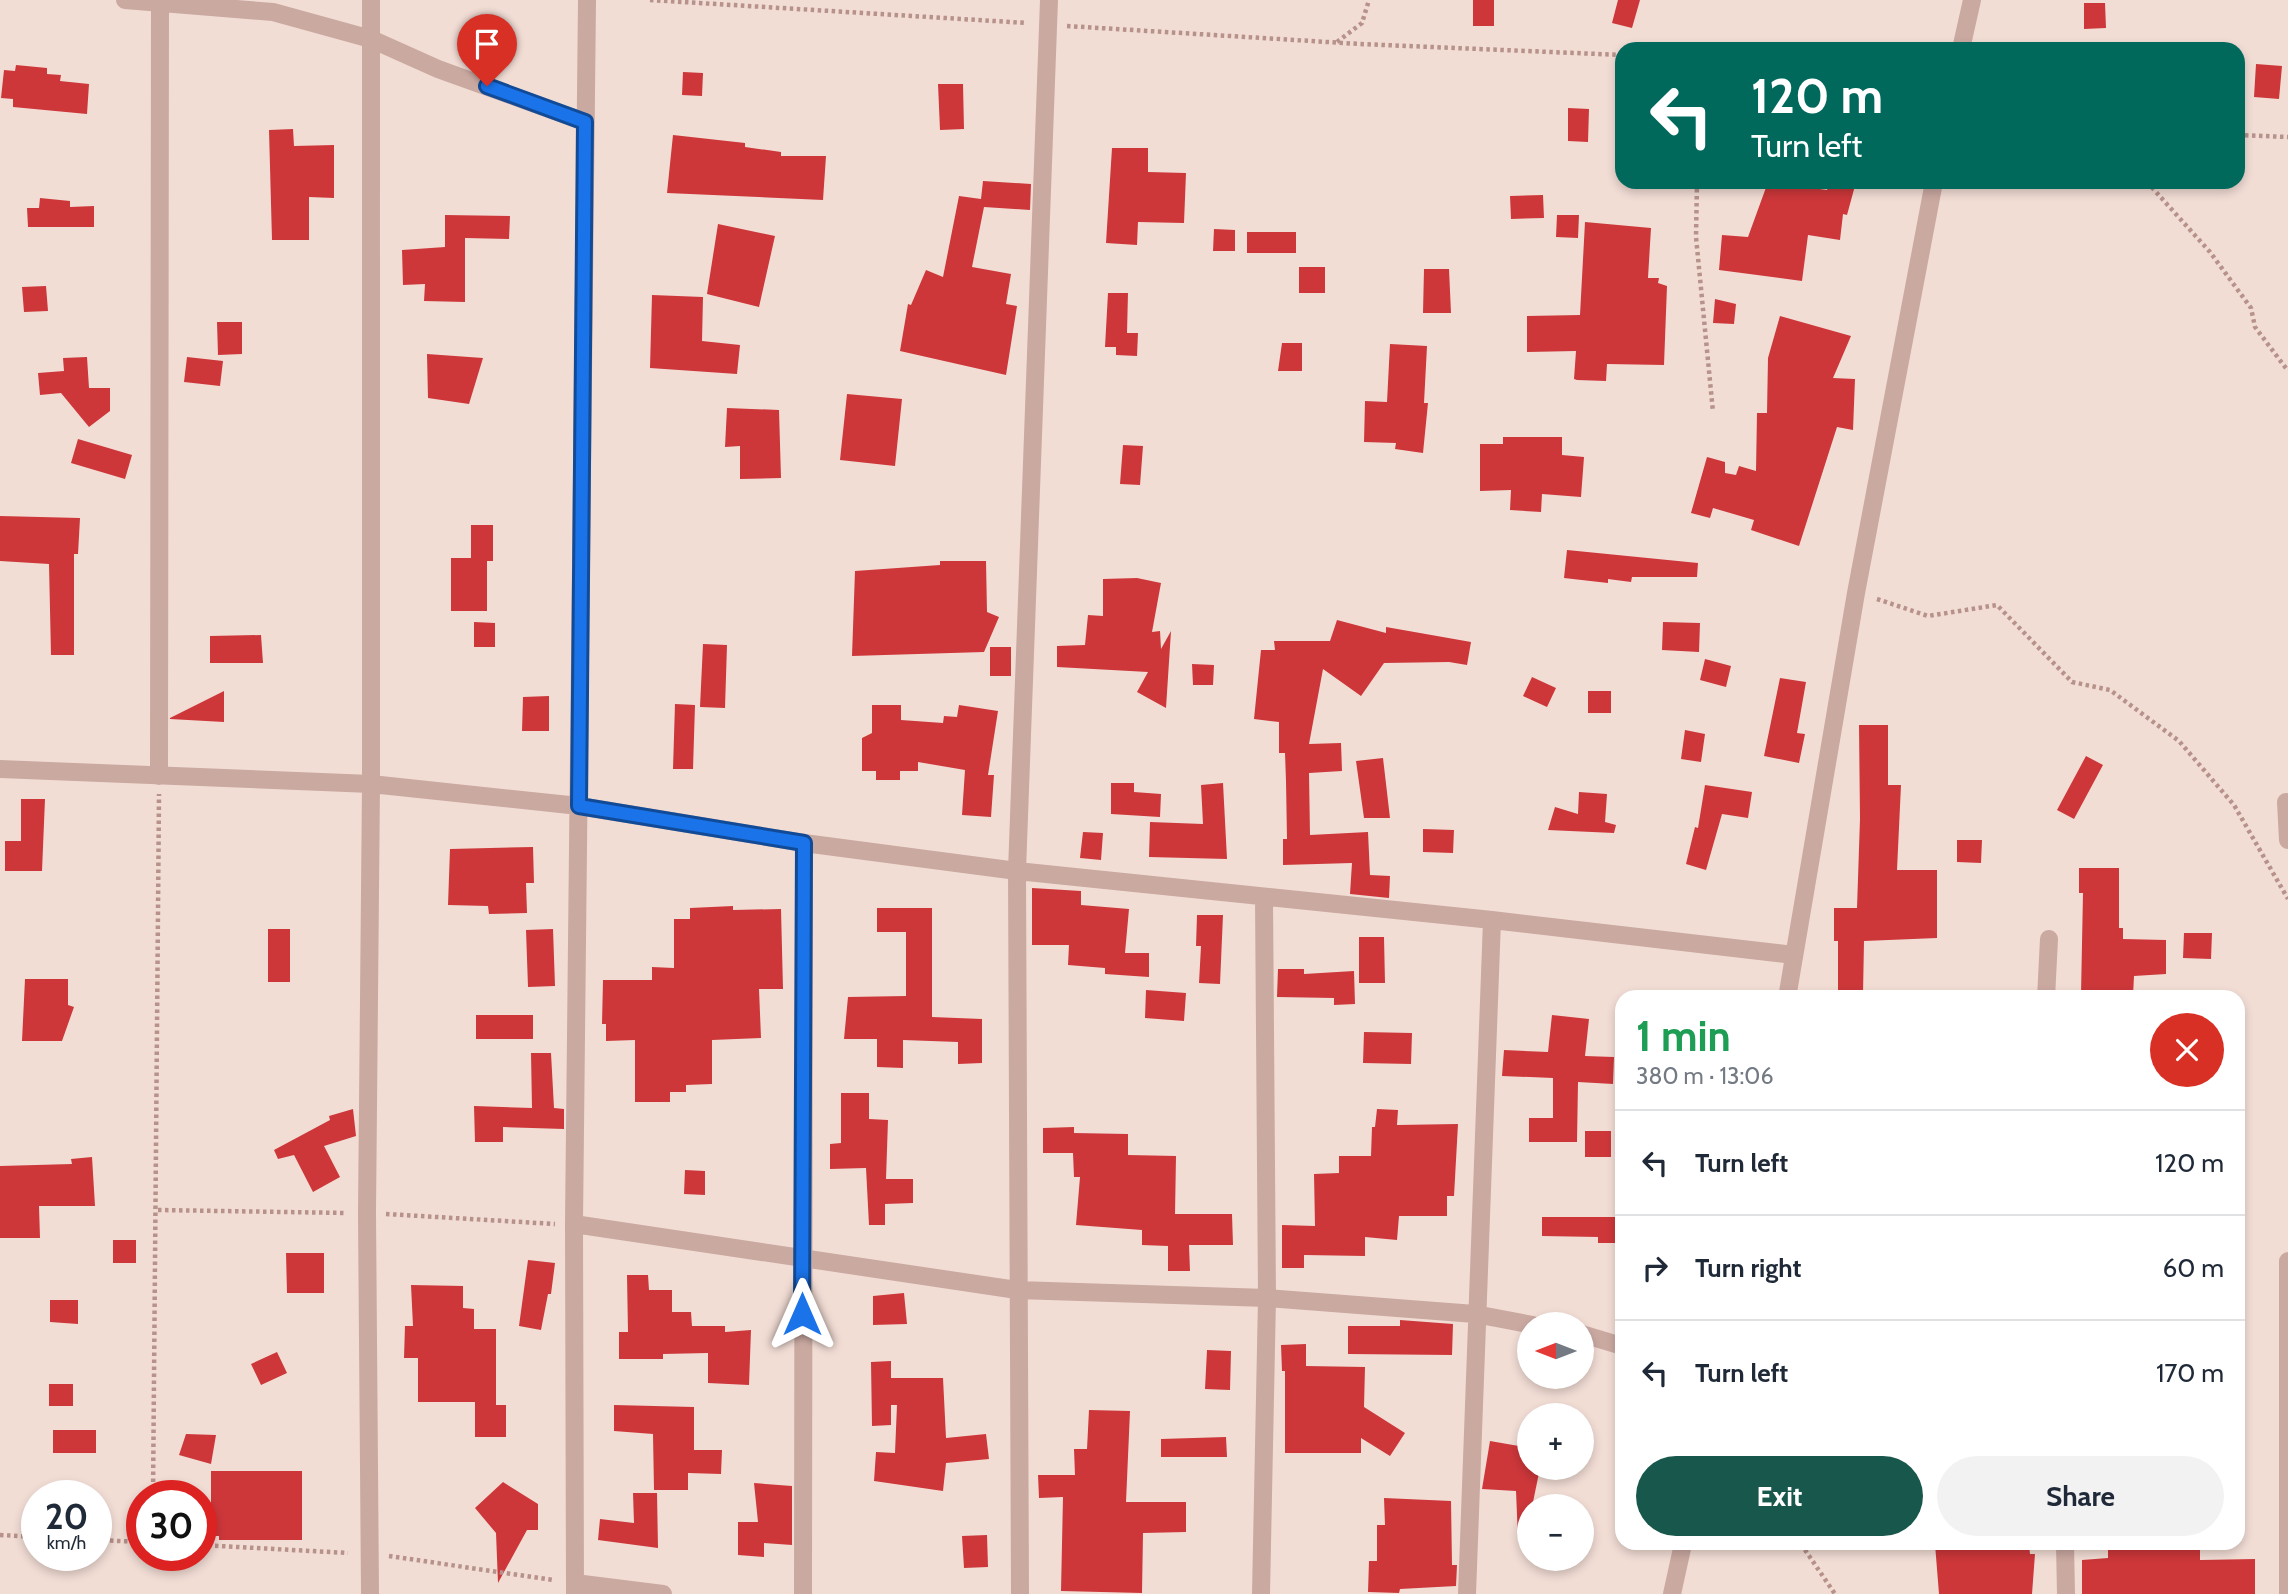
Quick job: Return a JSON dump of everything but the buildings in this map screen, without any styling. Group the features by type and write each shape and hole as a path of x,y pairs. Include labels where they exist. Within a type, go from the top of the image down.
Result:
{"street":[{"path":"125,0 273,12 372,39 438,68 585,122"},
{"path":"370,1594 368,1213 372,784 371,0"},
{"path":"587,0 574,1224 575,1588 663,1594"},
{"path":"1020,1594 1017,871 1049,0"},
{"path":"1963,42 1972,0"},
{"path":"159,776 160,2"},
{"path":"1788,990 1856,593 1933,189"},
{"path":"0,769 372,784 579,806 804,843 1017,871 1492,920 1794,955"},
{"path":"2286,803 2288,840"},
{"path":"803,1594 804,843"},
{"path":"1261,1594 1267,1298 1264,897"},
{"path":"1467,1594 1475,1314 1492,920"},
{"path":"2046,990 2049,939"},
{"path":"574,1224 1017,1290 1267,1298 1475,1314 1517,1322"},
{"path":"2288,1261 2288,1594"},
{"path":"1594,1338 1615,1344"},
{"path":"1672,1594 1682,1550"},
{"path":"2065,1550 2066,1594"}],"path":[{"path":"650,0 1336,43 1615,55"},
{"path":"1336,43 1362,23 1369,0"},
{"path":"2245,135 2288,136"},
{"path":"1697,189 1696,237 1713,412"},
{"path":"2153,189 2210,252 2251,308 2255,327 2288,372"},
{"path":"1856,593 1928,616 1997,605 2072,682 2110,690 2179,741 2234,805 2288,899"},
{"path":"153,1480 158,1197 159,776"},
{"path":"0,1535 21,1536"},
{"path":"1805,1550 1835,1594"}],"route":[{"path":"487,86 585,122 579,806 804,843 802,1314"}]}
